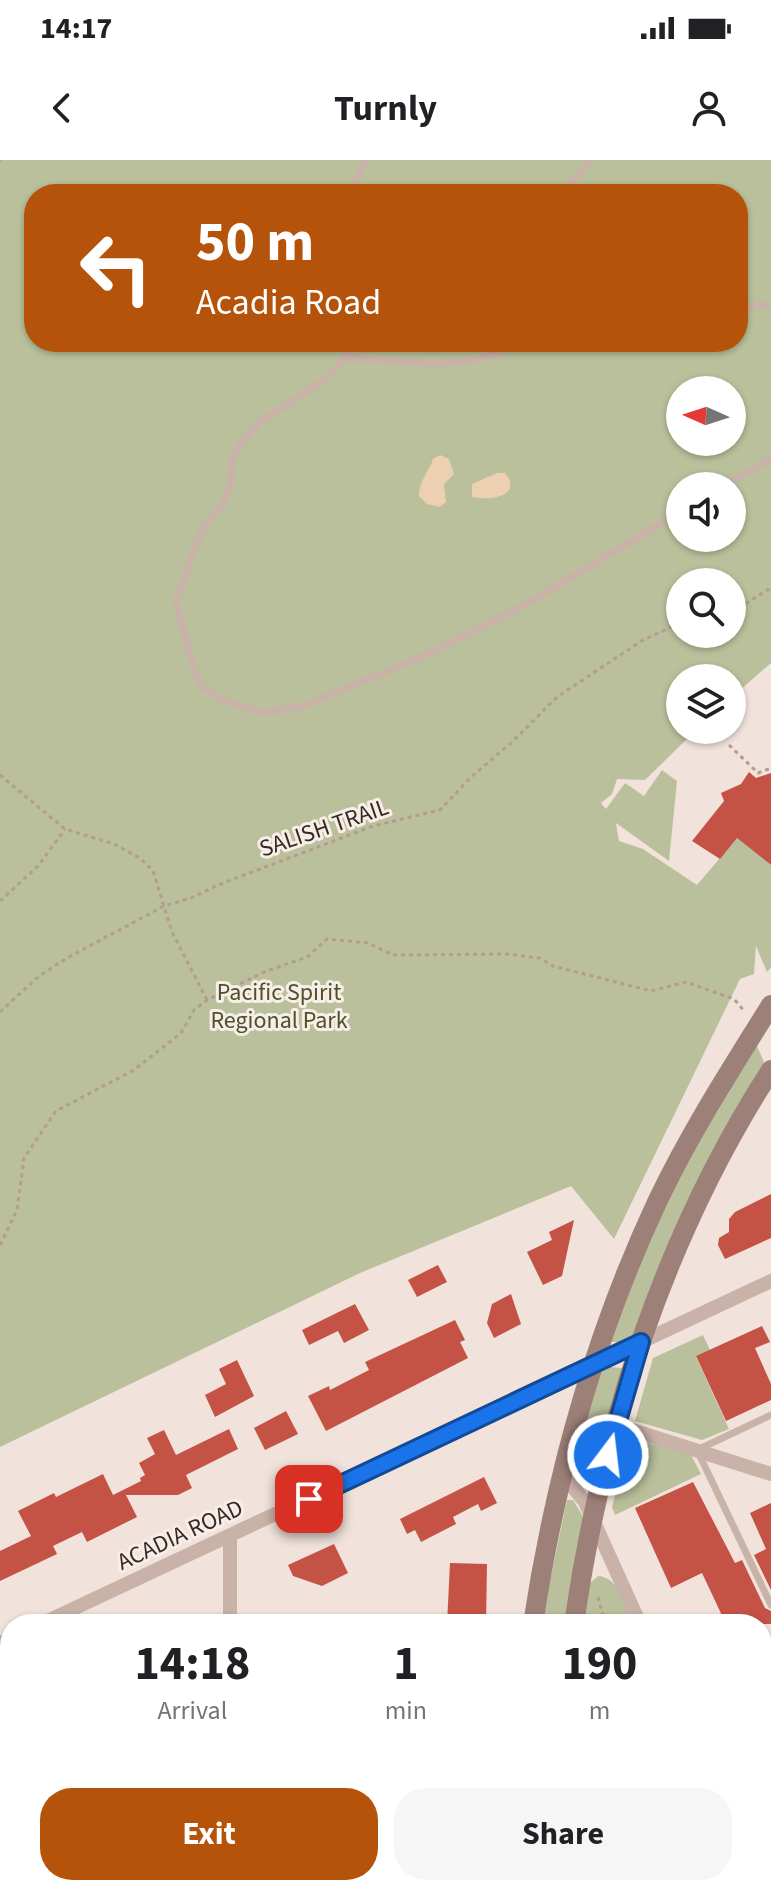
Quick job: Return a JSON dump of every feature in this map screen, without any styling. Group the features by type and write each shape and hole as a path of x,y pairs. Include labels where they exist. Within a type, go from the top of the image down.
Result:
{"main road":[{"path":"535,1614 564,1476 594,1363 623,1281 658,1200 698,1123 741,1050 768,1019"},
{"path":"576,1614 592,1515 641,1342 701,1190 740,1118 771,1070"}],"street":[{"name":"ACADIA ROAD","path":"62,1614 771,1281"},
{"path":"616,1425 771,1474"},
{"path":"564,1476 572,1481 592,1515 636,1614"},
{"path":"230,1536 230,1614"}],"lane":[{"path":"355,184 366,160"},
{"path":"570,184 591,160"},
{"path":"748,307 771,305"},
{"path":"346,352 327,378 259,423 237,448 230,486 221,507 205,525 193,552 176,605 199,684 219,699 263,713 305,705 424,656 523,606 666,520"},
{"path":"345,357 415,362 479,360 497,352"},
{"path":"746,473 771,459"},
{"path":"771,1415 697,1450 771,1605"}],"path":[{"path":"746,603 771,588"},
{"name":"SALISH TRAIL","path":"0,1012 31,982 67,958 164,906 373,826 440,810 557,697 643,640 666,629"},
{"path":"729,745 758,773 771,768"},
{"path":"0,775 65,829 114,844 140,858 158,881 172,932 207,1000"},
{"path":"0,901 38,866 65,829"},
{"path":"0,1245 17,1210 24,1158 56,1111 134,1070 181,1033 194,1010 207,1000 264,972 307,957 327,939 368,943 393,955 506,954 540,958 553,966 651,991 686,982 734,999 745,1012 747,1025 741,1050"},
{"path":"595,1587 602,1614"}],"green space":[{"name":"Pacific Spirit Regional Park","path":"0,160 771,160 771,663 746,685 746,664 666,664 666,744 682,744 645,780 617,779 612,794 601,803 606,809 625,783 644,796 662,770 677,781 669,861 616,823 619,841 643,849 697,885 737,838 771,865 771,967 767,972 756,946 754,974 740,979 614,1239 571,1186 360,1273 0,1447"},
{"path":"752,1045 757,1046 766,1067 637,1334 620,1342 611,1342 637,1264 654,1226"},
{"path":"703,1335 710,1350 696,1357 729,1429 702,1440 635,1421 653,1358"},
{"path":"610,1367 622,1368 622,1373 593,1479 586,1481 574,1459 598,1374"},
{"path":"630,1439 690,1453 701,1474 615,1515 612,1507"},
{"path":"567,1500 573,1500 584,1518 570,1614 543,1614"},
{"path":"598,1576 611,1582 617,1587 630,1614 584,1614 589,1584"}],"sand":[{"path":"440,455 449,459 454,474 444,484 446,502 440,507 427,504 419,496 433,459"},
{"path":"497,473 505,473 510,481 507,492 502,496 472,497 472,484"}],"building":[{"path":"749,772 756,778 771,773 771,865 737,838 720,859 692,841 724,801 721,793 741,784"},
{"path":"771,1194 771,1238 725,1259 718,1245 719,1238 729,1232 729,1219 735,1212"},
{"path":"574,1220 562,1276 543,1285 527,1252 552,1240 549,1232"},
{"path":"438,1265 447,1282 417,1297 408,1280"},
{"path":"511,1294 521,1324 494,1338 487,1323 492,1304"},
{"path":"355,1304 369,1330 344,1343 338,1331 309,1345 302,1330"},
{"path":"455,1320 465,1340 460,1342 468,1358 326,1431 308,1396 329,1386 330,1390 369,1370 365,1362"},
{"path":"762,1326 770,1342 755,1348 771,1384 771,1400 726,1421 696,1356"},
{"path":"237,1360 254,1396 215,1417 205,1395 226,1384 219,1369"},
{"path":"286,1411 298,1434 265,1450 254,1428"},
{"path":"229,1429 238,1449 186,1475 192,1488 178,1495 126,1495 137,1517 87,1542 82,1532 53,1546 57,1554 0,1581 0,1551 31,1536 18,1511 103,1474 113,1495 141,1481 140,1478 145,1475 139,1463 155,1454 147,1438 164,1430 176,1455"},
{"path":"484,1477 497,1503 481,1511 478,1504 453,1517 456,1524 421,1542 415,1530 407,1534 400,1519"},
{"path":"693,1482 735,1563 742,1560 765,1608 771,1614 721,1614 702,1573 671,1588 635,1508"},
{"path":"771,1503 771,1590 754,1555 766,1549 750,1513"},
{"path":"334,1544 348,1573 322,1586 293,1576 288,1565"},
{"path":"450,1563 487,1564 486,1614 447,1614"}],"route":[{"path":"309,1499 641,1342 608,1455"}]}
